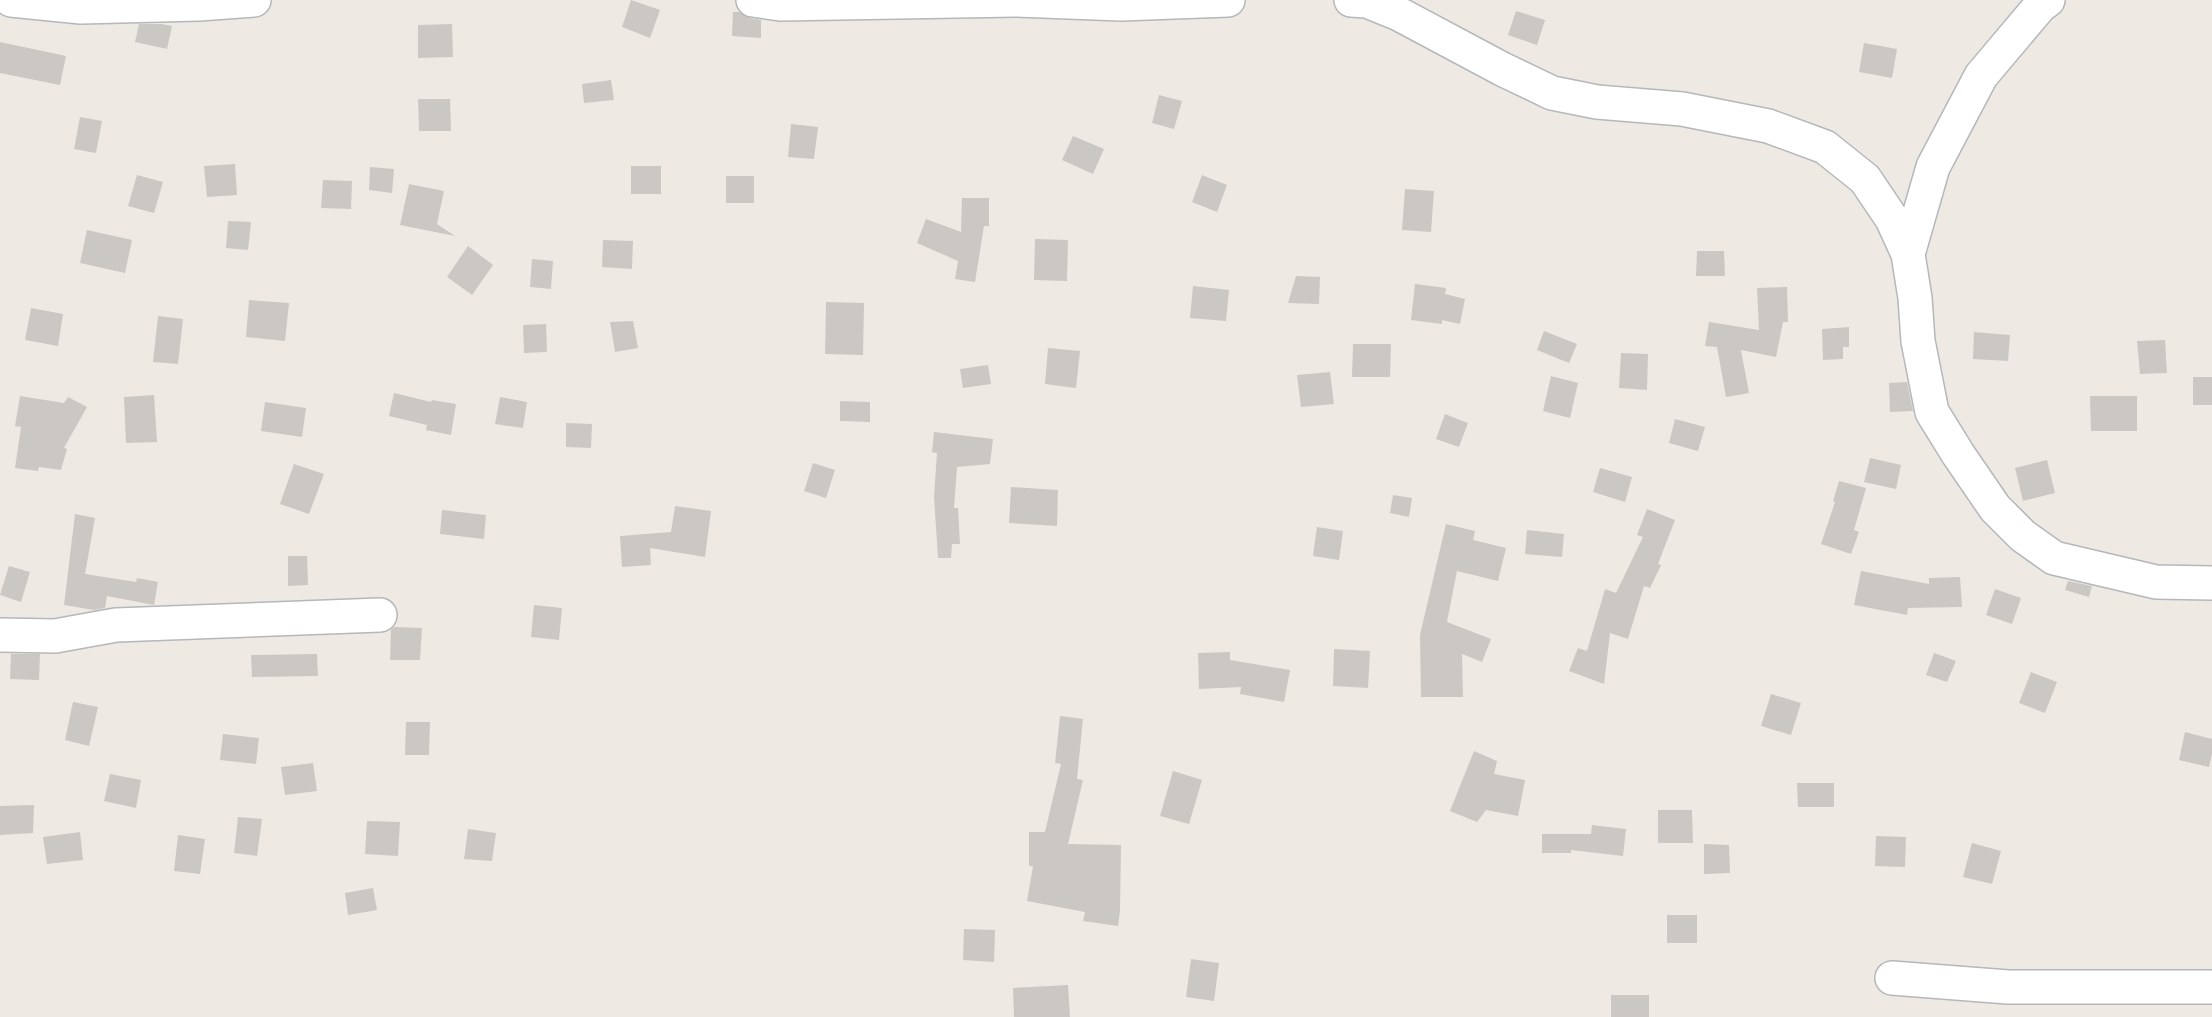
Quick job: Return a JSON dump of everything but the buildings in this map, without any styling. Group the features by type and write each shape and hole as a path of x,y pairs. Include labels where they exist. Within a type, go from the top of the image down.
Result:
{"street":[{"path":"11,0 81,7 200,4 254,0"},
{"path":"753,0 780,4 1016,0 1122,4 1228,0"},
{"path":"1351,0 1367,2 1399,14 1552,93 1597,102 1682,109 1768,126 1825,147 1865,179 1892,219 1908,254 1915,298 1918,341 1932,412 1995,508 2023,536 2054,558 2156,582 2212,583"},
{"path":"1908,254 1933,167 1982,76 2040,6 2048,0"},
{"path":"0,635 55,636 116,625 380,615"},
{"path":"1892,978 2008,987 2212,987"}]}
